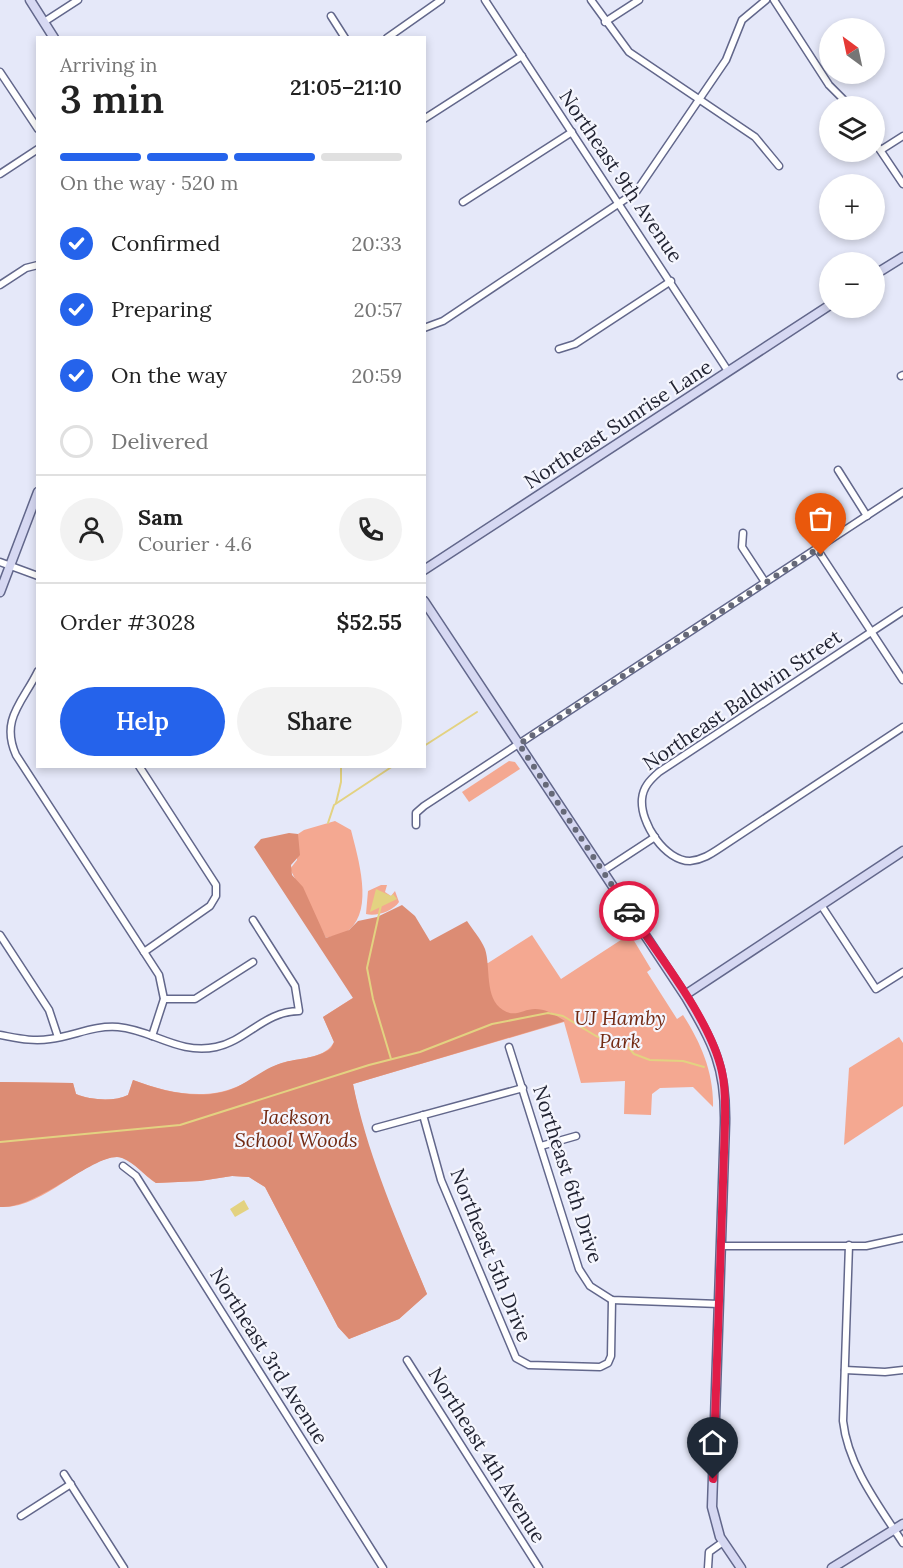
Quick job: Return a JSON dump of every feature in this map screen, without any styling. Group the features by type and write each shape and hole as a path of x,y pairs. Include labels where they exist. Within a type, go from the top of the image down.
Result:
{"street":[{"path":"30,0 53,36"},
{"path":"44,22 78,0"},
{"path":"390,36 441,0"},
{"name":"Northeast 9th Avenue","path":"485,0 728,371"},
{"path":"591,0 629,52 755,137 779,166"},
{"path":"606,22 639,0"},
{"path":"426,327 443,321 619,205 639,189 732,49 742,20 766,0"},
{"path":"774,0 819,69"},
{"path":"331,16 344,36"},
{"path":"426,118 522,56"},
{"path":"0,72 36,126"},
{"path":"831,84 841,96"},
{"path":"463,202 572,132"},
{"path":"885,147 903,135"},
{"path":"0,174 36,151"},
{"path":"885,156 903,184"},
{"path":"885,269 903,257"},
{"path":"0,285 26,268 36,266"},
{"path":"560,349 574,344 671,281"},
{"name":"Northeast Sunrise Lane","path":"426,569 819,312"},
{"path":"838,470 867,516"},
{"path":"416,825 416,813 424,806 903,492"},
{"path":"0,592 36,497"},
{"path":"743,533 742,547 765,582"},
{"path":"817,549 903,680"},
{"path":"0,562 36,575"},
{"path":"426,604 685,995 711,1040 724,1086 712,1501 714,1520 723,1542 741,1568"},
{"name":"Northeast Baldwin Street","path":"656,837 642,808 644,791 652,778 903,611"},
{"path":"36,674 12,716 9,739 16,755 159,975 164,999 152,1036"},
{"path":"603,871 656,837 666,850 678,858 692,861 706,857 903,727"},
{"path":"140,768 216,885 216,896 210,906 144,952"},
{"path":"685,995 903,851"},
{"path":"821,905 876,989 903,972"},
{"path":"0,1035 34,1040 58,1038 89,1029 111,1026 132,1029 183,1048 212,1048 228,1043 271,1017 299,1011 295,986 253,920"},
{"path":"0,935 50,1010 58,1038"},
{"path":"164,999 195,999 254,962"},
{"name":"Northeast 6th Drive","path":"509,1047 579,1269 590,1286 612,1300"},
{"path":"376,1128 523,1088"},
{"name":"Northeast 5th Drive","path":"423,1115 441,1180 516,1358 529,1365 600,1367 608,1363 612,1300"},
{"path":"541,1146 576,1136"},
{"name":"Northeast 3rd Avenue","path":"123,1166 136,1176 383,1568"},
{"path":"721,1246 880,1245 903,1238"},
{"path":"849,1245 843,1421 848,1448 860,1473 903,1543"},
{"path":"612,1300 719,1304"},
{"name":"Northeast 4th Avenue","path":"407,1360 539,1568"},
{"path":"845,1370 885,1372 903,1370"},
{"path":"64,1474 123,1565 114,1568"},
{"path":"21,1516 71,1484"},
{"path":"832,1568 903,1524"},
{"path":"708,1568 709,1552 723,1542"}],"green space":[{"path":"509,761 515,762 520,769 469,802 462,792"},
{"path":"335,821 351,830 360,868 362,897 357,921 349,930 326,938 290,869 297,860 298,834"},
{"name":"Jackson School Woods","path":"289,833 298,834 300,855 291,865 292,875 303,887 326,938 349,930 358,921 377,917 402,905 415,916 430,941 467,921 485,949 489,982 497,1005 511,1013 531,1009 543,1010 565,1021 353,1084 376,1165 427,1294 399,1319 349,1339 338,1327 265,1187 249,1177 232,1176 200,1181 156,1183 127,1160 112,1158 83,1170 32,1199 0,1207 0,1082 73,1083 76,1094 102,1099 116,1099 128,1095 133,1080 185,1094 211,1094 237,1087 276,1065 314,1056 331,1048 334,1042 323,1017 353,998 254,847 261,839"},
{"path":"381,885 387,885 385,892 391,896 395,891 399,902 384,912 375,915 366,914 368,891"},
{"name":"Jackson School Woods","path":"630,934 651,969 647,972 677,1019 683,1015 695,1036 709,1070 713,1107 693,1087 660,1088 652,1094 651,1115 624,1114 625,1081 581,1083 564,1022 353,1084 375,1164 427,1294 399,1319 349,1339 338,1327 265,1187 249,1177 232,1176 200,1181 156,1183 133,1164 118,1157 92,1165 32,1200 16,1206 0,1207 0,1082 73,1083 76,1094 102,1099 116,1099 128,1095 133,1080 184,1093 210,1094 223,1091 243,1084 278,1064 325,1051 334,1042 323,1017 415,958 488,963 532,935 561,979"},
{"path":"899,1037 903,1043 903,1106 844,1145 849,1068"}],"shaded area":[{"path":"376,889 391,896 393,894 397,899 370,912"},
{"path":"244,1200 249,1209 235,1217 230,1209"}],"waterway":[{"path":"426,745 477,712"},
{"path":"336,803 341,782 341,768"},
{"path":"328,823 334,805 390,768"},
{"path":"381,905 367,968 373,999 391,1059"},
{"path":"0,1142 180,1125 369,1065 420,1052 492,1024 548,1013 563,1016 596,1036 629,1048 634,1054 650,1060 683,1061 704,1067"}],"way so far":[{"path":"629,911 519,744 817,549 821,555"}],"route":[{"path":"629,911 707,1031 722,1071 725,1123 713,1479"}],"park label":[{"name":"UJ Hamby Park","path":"620,1030"}]}
